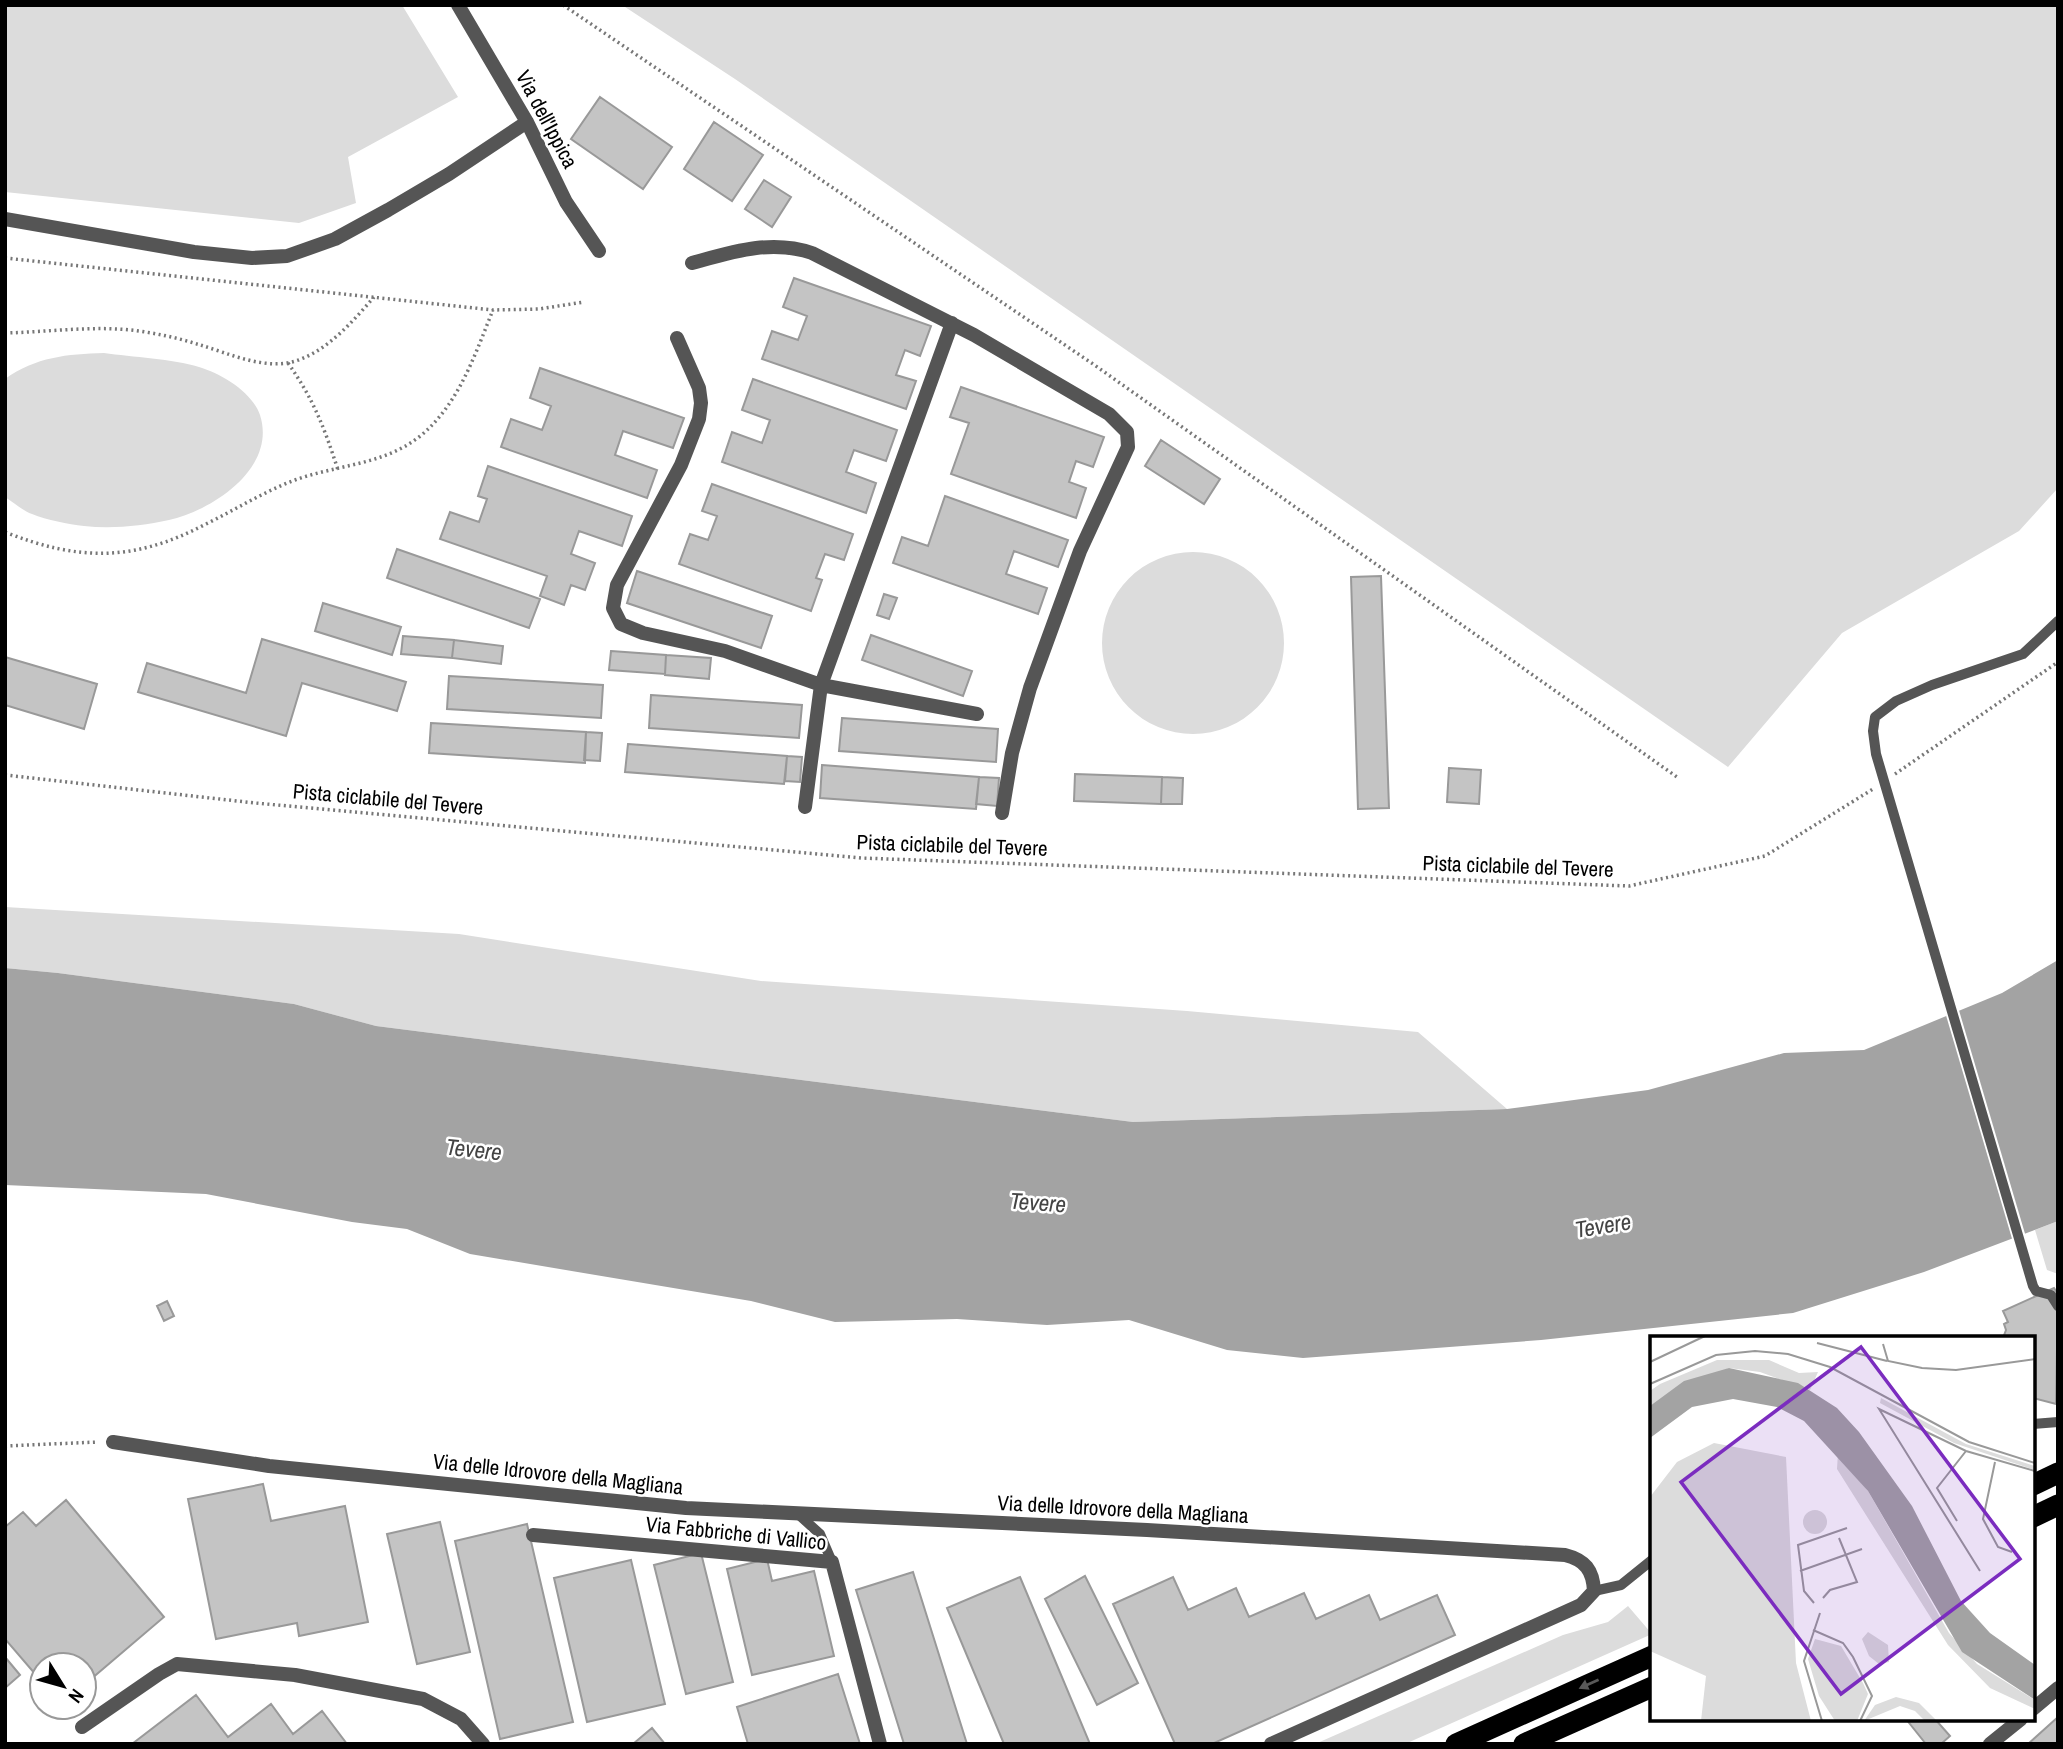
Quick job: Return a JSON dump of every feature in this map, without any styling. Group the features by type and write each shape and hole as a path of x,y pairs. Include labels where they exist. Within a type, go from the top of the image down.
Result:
{"highway":[{"path":"2035,1484 2058,1473"},
{"path":"2035,1516 2058,1504"},
{"path":"1456,1744 1650,1657"},
{"path":"1524,1744 1650,1688"}],"street":[{"name":"Via dell'Ippica","path":"458,5 527,122 566,202 599,251"},
{"path":"5,219 194,253 252,258 287,256 335,239 388,210 527,122"},
{"path":"692,263 759,247 800,249 953,323 1109,414 1123,426 1129,439 1125,455 1080,551 1030,688 1012,753 1002,813"},
{"path":"805,807 821,685 953,323"},
{"path":"677,338 699,388 699,419 681,466 621,576 615,595 614,613 621,624 634,631 712,647 821,685 977,714"},
{"name":"Via delle Idrovore della Magliana","path":"113,1442 269,1466 686,1508 1565,1555 1582,1560 1587,1566 1592,1574 1594,1591"},
{"name":"Via Fabbriche di Vallico","path":"533,1535 832,1562 880,1744"},
{"path":"1271,1744 1581,1605 1594,1591"},
{"path":"82,1727 177,1664 295,1675 423,1699 461,1719 483,1744"},
{"path":"2035,1707 2058,1688"},
{"path":"1990,1744 2019,1721"}],"lane":[{"path":"2058,621 2023,654 1932,685 1896,701 1875,717 1874,725 1876,754 2034,1286 2036,1291 2051,1295 2058,1306"},
{"path":"2035,1424 2058,1422"},
{"path":"797,1513 820,1534 832,1562"},
{"path":"1594,1591 1621,1585 1650,1562"}],"path":[{"path":"564,5 1093,364 1677,777"},
{"path":"5,258 494,310 539,310 584,302"},
{"path":"5,334 126,330 172,338 245,359 288,363 315,352 349,324 374,297"},
{"path":"5,532 38,545 78,553 116,553 144,548 179,537 274,488 395,451 419,437 454,397 473,362 494,310"},
{"path":"288,363 309,393 338,470"},
{"path":"1891,777 2058,662"},
{"name":"Pista ciclabile del Tevere","path":"5,775 255,803 861,858 1629,886 1765,856 1877,786"},
{"path":"5,1446 113,1442"}],"shaded area":[{"path":"5,5 402,5 458,97 348,157 356,203 299,223 5,192"},
{"path":"622,5 2058,5 2058,488 2019,531 1842,633 1728,767 735,79"},
{"path":"104,353 189,364 217,374 243,392 260,415 263,434 259,452 250,469 237,484 204,507 186,515 159,522 116,527 84,526 44,518 25,511 5,497 5,379 40,361 77,354"},
{"path":"1193,552 1228,559 1257,579 1277,608 1284,643 1277,678 1257,707 1228,727 1193,734 1158,727 1129,707 1109,678 1102,643 1109,608 1129,579 1158,559"},
{"path":"5,907 459,934 761,981 1187,1011 1418,1032 1507,1109 1133,1122 376,1026 294,1004 5,968"},
{"path":"2058,1221 2058,1274 2047,1270 2035,1230"},
{"path":"1628,1606 1650,1635 1405,1744 1315,1744 1563,1635 1608,1622"}],"water":[{"name":"Tevere","path":"2058,960 2058,1221 1924,1272 1793,1313 1541,1340 1303,1358 1227,1350 1129,1320 1047,1325 957,1319 835,1322 751,1301 470,1254 407,1229 352,1222 206,1194 5,1185 5,968 294,1004 376,1026 1133,1122 1507,1109 1648,1090 1784,1053 1864,1050 2002,993"}],"pier":[{"path":"1958,1007 2026,1237 2013,1242 1945,1012"}],"building":[{"path":"600,97 672,147 643,189 571,139"},
{"path":"714,122 763,155 732,201 684,169"},
{"path":"764,180 791,197 772,227 745,209"},
{"path":"794,278 931,326 920,356 905,350 896,375 916,381 906,409 762,359 772,331 798,340 807,316 783,307"},
{"path":"540,368 684,418 673,448 623,431 615,455 657,470 647,498 501,447 511,419 542,430 551,406 530,398"},
{"path":"753,379 897,430 886,461 854,450 846,472 876,483 866,513 722,462 732,432 762,443 770,420 742,410"},
{"path":"961,387 1104,437 1093,467 1076,461 1069,482 1086,488 1076,518 951,474 969,423 950,417"},
{"path":"1161,440 1220,479 1204,504 1145,466"},
{"path":"488,466 632,516 622,546 579,531 571,554 595,563 585,590 571,585 564,605 540,596 547,576 440,539 450,512 479,522 487,499 478,496"},
{"path":"712,484 853,534 844,560 825,554 816,578 822,580 811,611 679,564 690,534 708,540 717,516 702,511"},
{"path":"945,496 1068,540 1058,567 1014,551 1006,574 1047,588 1038,614 893,563 902,537 928,546"},
{"path":"397,549 540,599 529,628 387,578"},
{"path":"637,571 772,616 761,648 627,603"},
{"path":"1381,576 1389,808 1358,809 1351,577"},
{"path":"884,594 897,598 889,619 877,615"},
{"path":"323,603 401,627 392,655 315,631"},
{"path":"871,635 972,671 963,696 862,660"},
{"path":"403,636 454,640 452,658 401,654"},
{"path":"262,639 406,682 397,711 302,683 286,736 138,692 147,663 246,693"},
{"path":"454,640 503,646 501,664 452,658"},
{"path":"611,651 666,655 665,674 609,670"},
{"path":"666,655 711,658 709,679 665,675"},
{"path":"5,657 97,684 84,729 5,705"},
{"path":"449,676 603,685 601,718 447,709"},
{"path":"651,695 802,705 799,738 649,728"},
{"path":"842,718 998,729 996,762 839,751"},
{"path":"431,723 586,732 585,763 429,753"},
{"path":"586,732 602,733 600,761 584,760"},
{"path":"628,744 787,756 784,784 625,772"},
{"path":"787,756 802,757 800,782 785,781"},
{"path":"822,765 979,777 976,809 820,798"},
{"path":"1449,768 1481,770 1479,804 1447,802"},
{"path":"1075,774 1162,777 1161,804 1074,801"},
{"path":"979,777 999,778 997,806 976,804"},
{"path":"1162,777 1183,778 1182,804 1161,804"},
{"path":"2054,1288 2058,1294 2056,1404 2035,1399 2035,1336 2004,1336 2006,1330 2004,1324 2008,1322 2003,1311"},
{"path":"167,1301 174,1316 164,1321 157,1306"},
{"path":"263,1484 271,1521 345,1506 368,1622 299,1636 297,1623 216,1639 188,1499"},
{"path":"66,1500 164,1617 98,1673 98,1651 28,1651 28,1666 5,1639 5,1527 23,1512 36,1526"},
{"path":"440,1522 470,1652 417,1664 387,1534"},
{"path":"527,1524 573,1722 500,1739 455,1541"},
{"path":"701,1553 733,1682 686,1694 654,1565"},
{"path":"767,1559 772,1581 814,1571 834,1656 752,1675 727,1569"},
{"path":"631,1560 665,1704 587,1722 554,1578"},
{"path":"913,1572 967,1744 904,1744 856,1590"},
{"path":"1085,1576 1138,1683 1097,1705 1045,1599"},
{"path":"1020,1577 1090,1744 1004,1744 947,1608"},
{"path":"1173,1577 1188,1610 1236,1588 1249,1617 1304,1593 1316,1619 1369,1595 1380,1620 1437,1595 1455,1635 1212,1744 1175,1744 1113,1604"},
{"path":"5,1657 20,1675 5,1688"},
{"path":"838,1674 860,1744 748,1744 737,1707"},
{"path":"196,1695 228,1737 271,1704 293,1734 322,1711 347,1744 132,1744"},
{"path":"2058,1717 2058,1744 2028,1744"},
{"path":"1908,1721 1937,1721 1950,1736 1941,1744 1926,1744"},
{"path":"652,1728 665,1744 633,1744"}]}
